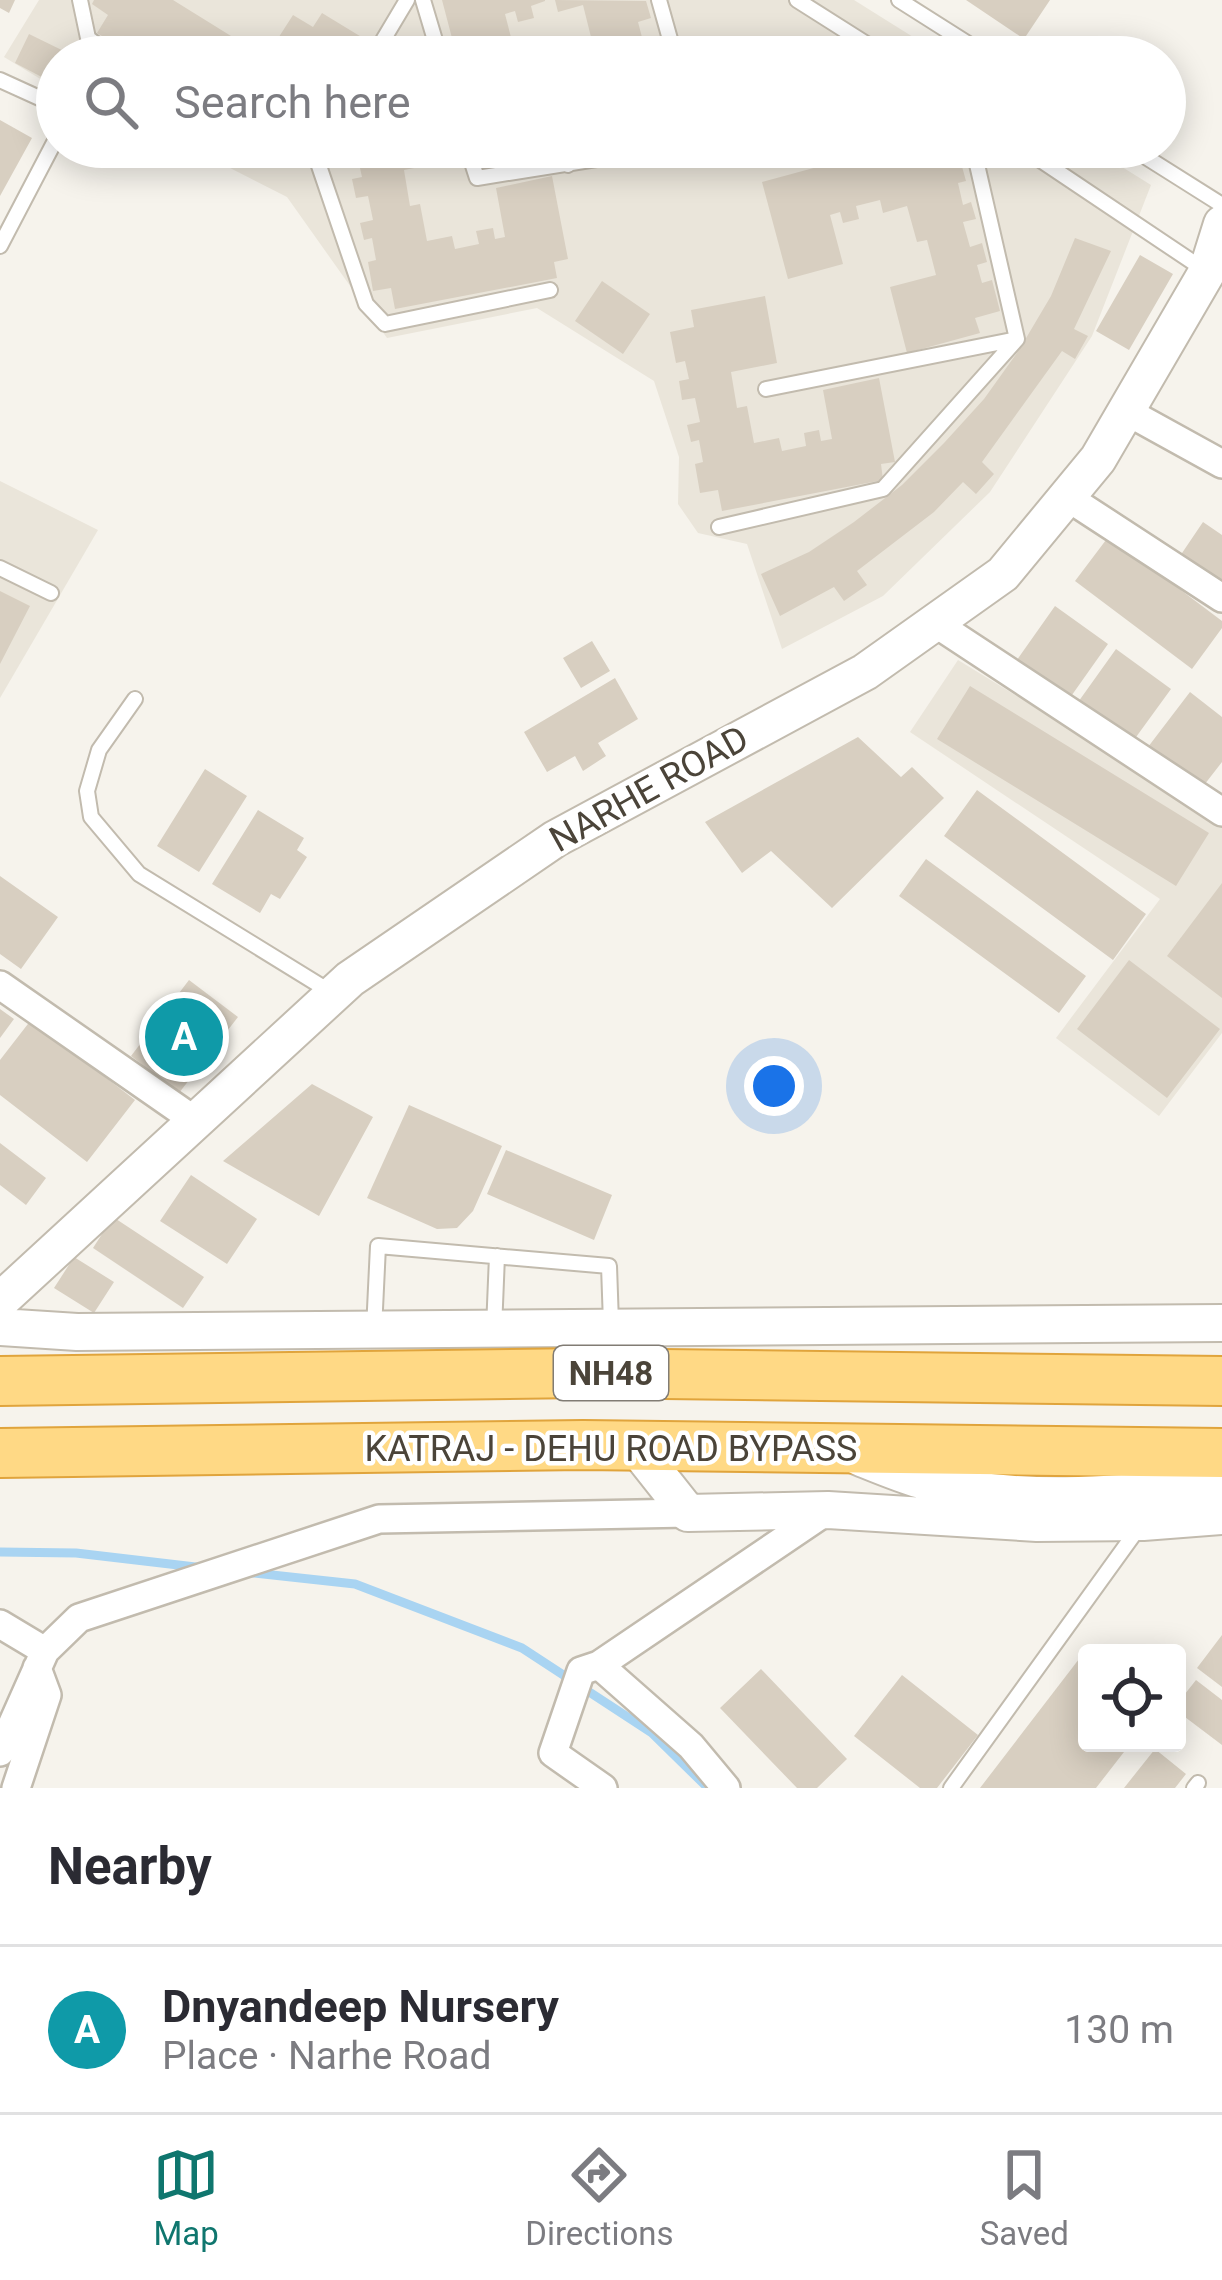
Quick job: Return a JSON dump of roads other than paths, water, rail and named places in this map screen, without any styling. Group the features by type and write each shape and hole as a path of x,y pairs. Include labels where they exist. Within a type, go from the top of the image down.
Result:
{"highway":[{"path":"1120,1380 1175,1363 1222,1358"},
{"name":"KATRAJ - DEHU ROAD BYPASS","path":"0,1381 584,1373 1222,1381"},
{"name":"KATRAJ - DEHU ROAD BYPASS","path":"0,1453 634,1446 1222,1453"}],"street":[{"name":"NARHE ROAD","path":"0,1301 350,979 555,838 865,672 1003,574 1098,459 1215,275 1222,224"},
{"path":"1126,411 1222,464"},
{"path":"1067,497 1222,598"},
{"path":"935,623 1222,812"},
{"path":"0,986 194,1120"},
{"path":"0,1327 76,1332 1222,1323"},
{"path":"634,1446 688,1513"},
{"path":"833,1448 921,1480 1128,1513 1222,1516"},
{"path":"0,1751 41,1659 79,1618 379,1519 828,1510 1037,1523 1128,1513 1222,1485"},
{"path":"603,1788 553,1753 590,1668 828,1510"},
{"path":"0,1624 41,1659 47,1695 16,1788"},
{"path":"590,1668 691,1746 726,1788"}],"lane":[{"path":"80,0 88,36"},
{"path":"386,36 407,0"},
{"path":"423,0 434,36"},
{"path":"659,0 669,36"},
{"path":"797,0 855,36"},
{"path":"899,0 956,36"},
{"path":"0,80 36,96"},
{"path":"0,246 40,168"},
{"path":"323,168 366,304 385,324 550,290"},
{"path":"474,168 477,178 547,168"},
{"path":"978,168 1017,339"},
{"path":"1053,168 1215,275"},
{"path":"1163,168 1222,205"},
{"path":"766,389 1017,339"},
{"path":"719,527 884,490 1017,339"},
{"path":"0,568 51,593"},
{"path":"134,699 99,750 87,791 91,817 139,874 334,994"},
{"path":"374,1330 378,1246 609,1266 611,1328"},
{"path":"494,1329 497,1256"},
{"path":"951,1788 1128,1513"}],"waterway":[{"path":"0,1552 76,1553 204,1568"},
{"path":"244,1572 355,1584 522,1648 652,1733 708,1788"}],"place":[{"name":"Dnyandeep Nursery","path":"184,1037"}]}
